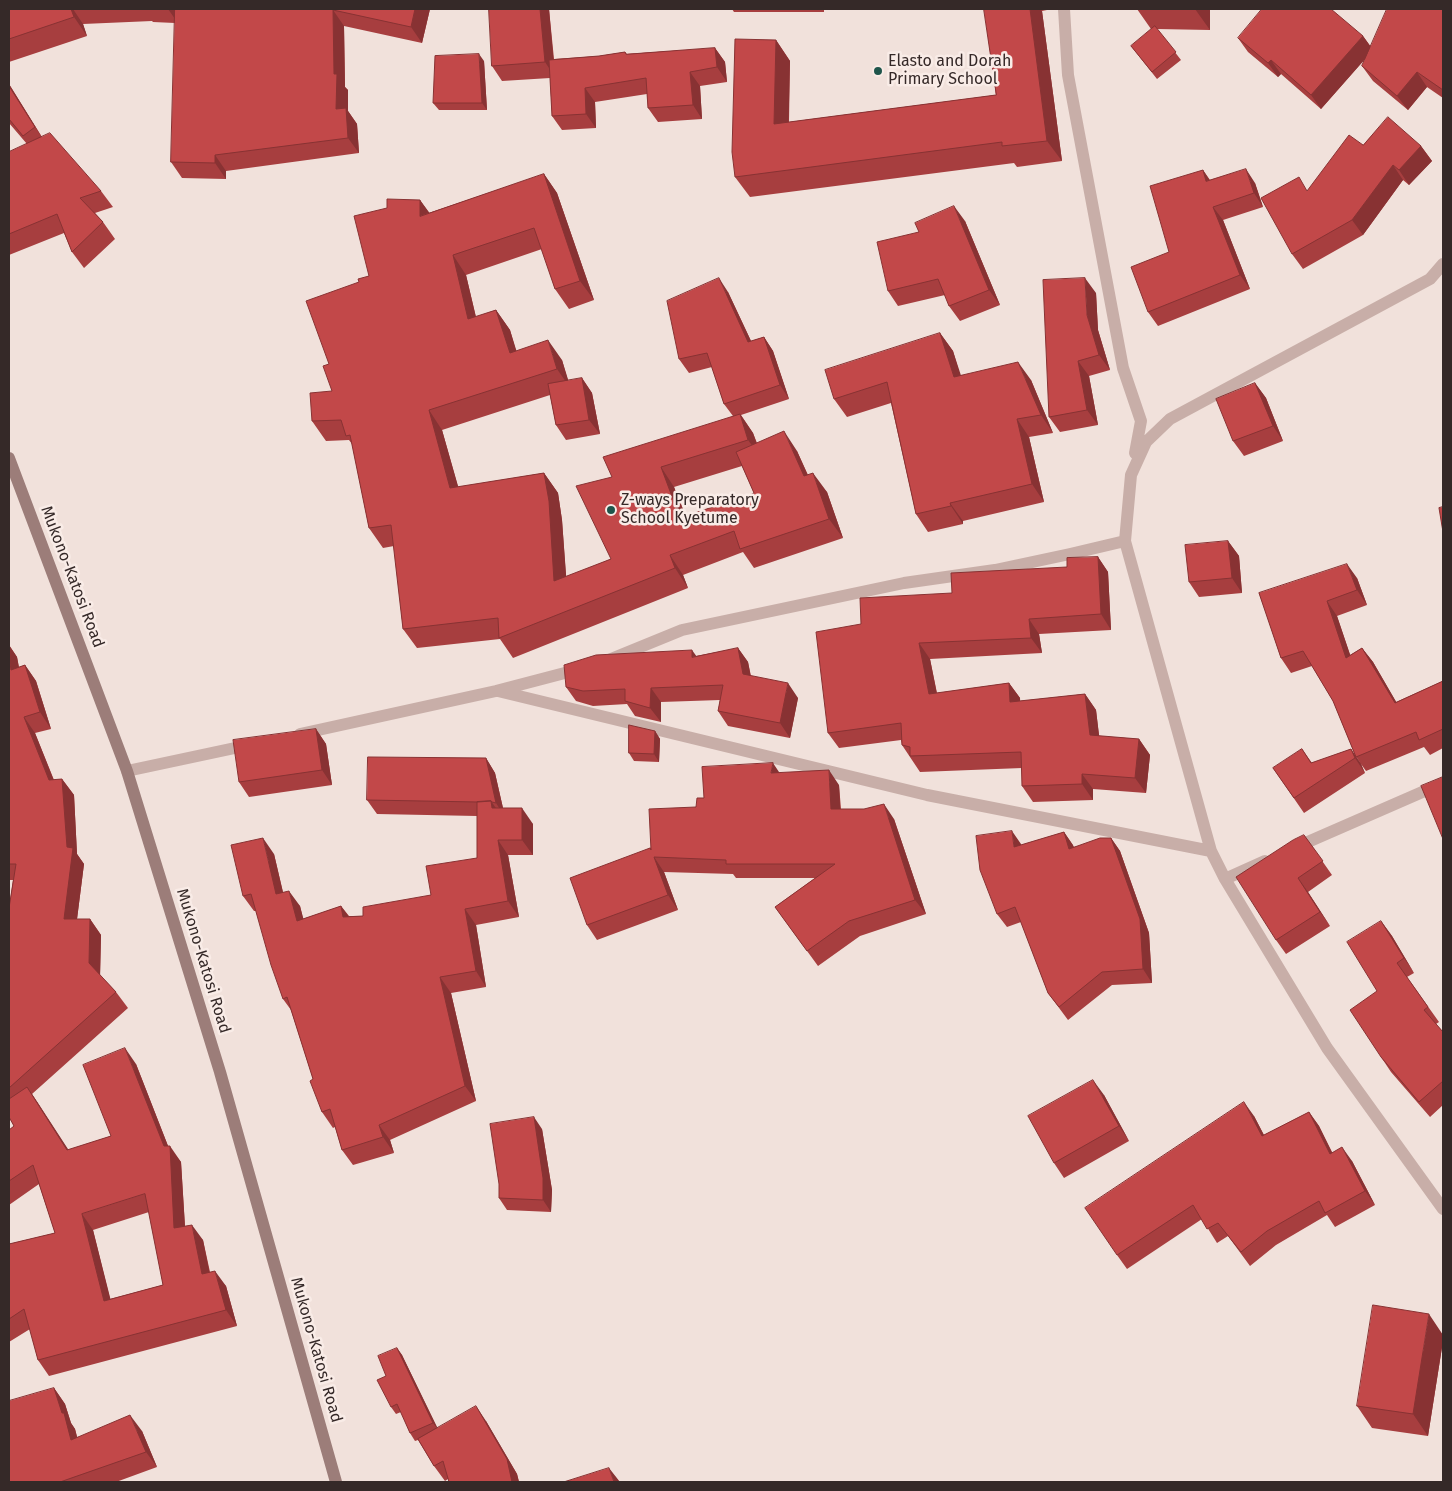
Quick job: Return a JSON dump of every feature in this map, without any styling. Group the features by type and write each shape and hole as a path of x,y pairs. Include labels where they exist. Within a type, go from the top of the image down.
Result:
{"main road":[{"name":"Mukono-Katosi Road","path":"9,458 127,771 220,1072 336,1482"}],"street":[{"path":"1064,9 1068,75 1123,368 1141,421 1131,475 1125,541 1211,850 1224,879 1327,1048 1443,1209"},
{"path":"1131,475 1146,442 1170,418 1430,279 1443,264"},
{"path":"289,736 496,691 596,664 682,630 904,583 1014,566 1125,541"},
{"path":"496,691 927,795 1211,850"},
{"path":"127,771 260,742"},
{"path":"1224,879 1443,783"}],"building":[{"path":"9,9 71,9 74,17 9,39"},
{"path":"175,9 415,9 411,27 333,10 334,74 337,74 336,109 346,108 348,138 215,155 215,163 171,162"},
{"path":"489,9 540,9 545,62 492,66"},
{"path":"984,9 1030,9 1047,141 1002,146 1002,142 735,177 732,152 735,39 776,40 774,124 996,95"},
{"path":"1262,9 1331,9 1363,36 1311,95 1271,60 1268,63 1238,38"},
{"path":"1387,9 1443,9 1443,90 1417,72 1397,96 1362,66"},
{"path":"1155,26 1176,52 1152,72 1131,46"},
{"path":"715,48 717,67 690,72 693,105 648,108 646,78 585,88 586,114 552,116 549,60 625,52 626,54"},
{"path":"479,54 482,103 433,103 435,56"},
{"path":"9,86 35,127 23,136 9,119"},
{"path":"1388,117 1421,146 1399,170 1393,165 1352,220 1292,254 1261,198 1299,177 1307,191 1349,135 1363,145"},
{"path":"50,133 101,191 80,198 103,222 72,252 57,214 9,234 9,152"},
{"path":"1246,169 1254,193 1213,207 1240,275 1148,312 1131,267 1169,252 1150,186 1203,170 1206,181"},
{"path":"544,174 580,281 555,289 534,228 453,255 468,319 496,310 510,353 548,340 557,369 429,410 450,488 544,473 549,501 554,581 611,559 576,486 612,477 603,457 740,414 748,440 661,467 680,518 754,493 736,452 784,431 804,476 813,473 829,519 740,549 734,531 670,555 675,568 499,638 498,618 403,629 391,525 369,528 350,435 346,436 341,420 312,421 310,393 332,391 323,366 329,364 306,301 359,282 358,279 369,276 354,216 387,208 387,199 420,200 420,216"},
{"path":"954,206 989,290 949,306 938,279 888,291 877,242 919,232 915,223"},
{"path":"719,278 748,342 764,337 780,385 724,404 707,353 679,359 667,301"},
{"path":"1085,278 1087,315 1099,355 1078,361 1087,410 1049,417 1043,280"},
{"path":"940,333 954,377 1018,362 1041,415 1017,419 1032,484 950,503 951,506 916,514 887,382 834,399 825,370"},
{"path":"582,378 589,420 556,425 548,384"},
{"path":"1255,383 1273,426 1233,441 1216,399"},
{"path":"1443,507 1443,532 1439,508"},
{"path":"1228,541 1232,578 1189,582 1185,545"},
{"path":"1098,557 1101,614 1029,619 1031,638 919,643 929,694 1009,683 1010,702 1085,694 1090,735 1139,739 1135,778 1082,774 1082,784 1022,786 1021,752 910,756 910,747 902,745 901,723 828,733 816,632 861,624 860,598 952,593 951,573 1067,567 1067,558"},
{"path":"1347,564 1357,590 1327,601 1346,658 1362,648 1395,703 1443,681 1443,729 1419,740 1416,732 1356,757 1333,701 1303,651 1281,658 1259,593"},
{"path":"738,648 743,674 788,683 780,723 718,711 723,685 651,688 650,708 625,701 625,689 583,691 566,687 564,665 596,655 692,650 692,657"},
{"path":"9,656 11,670 25,665 40,712 24,717 49,780 62,779 67,847 73,848 64,919 90,919 89,963 116,992 9,1088 9,908 16,864 9,864"},
{"path":"629,725 655,731 654,754 629,753"},
{"path":"316,729 322,770 239,782 233,740"},
{"path":"1302,749 1311,763 1351,749 1355,758 1294,798 1273,768"},
{"path":"368,757 486,758 496,803 491,801 367,800"},
{"path":"773,763 771,773 829,770 831,809 864,809 884,804 915,900 849,921 807,951 775,907 835,864 726,864 726,860 654,857 668,895 587,925 570,878 650,848 651,850 649,809 696,807 697,798 704,798 702,767"},
{"path":"1443,777 1443,839 1421,786"},
{"path":"491,801 492,808 522,808 522,840 498,840 508,901 465,909 476,971 440,977 465,1086 379,1125 383,1137 342,1150 330,1109 322,1112 310,1081 313,1079 287,997 283,999 271,965 251,894 243,896 231,845 263,838 276,894 289,891 297,921 341,906 343,917 363,916 363,907 431,895 426,866 477,858 477,802"},
{"path":"1012,831 1014,847 1064,832 1069,849 1100,838 1111,838 1140,919 1143,969 1102,972 1059,1007 1048,993 1015,907 997,914 980,870 976,836"},
{"path":"1304,835 1323,861 1298,878 1320,912 1276,940 1236,877 1293,840"},
{"path":"1381,921 1404,958 1397,963 1428,1007 1424,1010 1443,1032 1443,1081 1419,1102 1381,1057 1350,1010 1377,991 1347,942"},
{"path":"125,1048 164,1146 170,1146 174,1228 192,1225 202,1274 215,1271 226,1310 38,1360 24,1309 9,1319 9,1244 55,1233 33,1165 9,1181 9,1130 14,1126 9,1117 9,1099 27,1087 67,1150 111,1136 83,1065","holes":["145,1194 163,1285 104,1301 82,1214"]},
{"path":"1093,1080 1119,1126 1054,1163 1028,1116"},
{"path":"1244,1102 1262,1136 1309,1112 1330,1154 1342,1147 1365,1191 1325,1213 1319,1201 1267,1231 1241,1252 1218,1223 1207,1229 1193,1205 1117,1255 1085,1208"},
{"path":"534,1117 543,1178 543,1200 499,1198 499,1184 490,1124"},
{"path":"1373,1305 1429,1314 1413,1414 1357,1406"},
{"path":"397,1348 433,1423 410,1433 397,1404 391,1407 377,1380 386,1376 378,1356"},
{"path":"54,1388 62,1413 64,1413 71,1440 130,1415 146,1452 60,1482 9,1482 9,1401"},
{"path":"476,1406 507,1459 512,1482 449,1482 443,1461 434,1466 418,1439"},
{"path":"609,1468 614,1482 564,1482"}],"place":[{"name":"Elasto and Dorah Primary School","path":"878,71"},
{"name":"Z-ways Preparatory School Kyetume","path":"611,510"}]}
